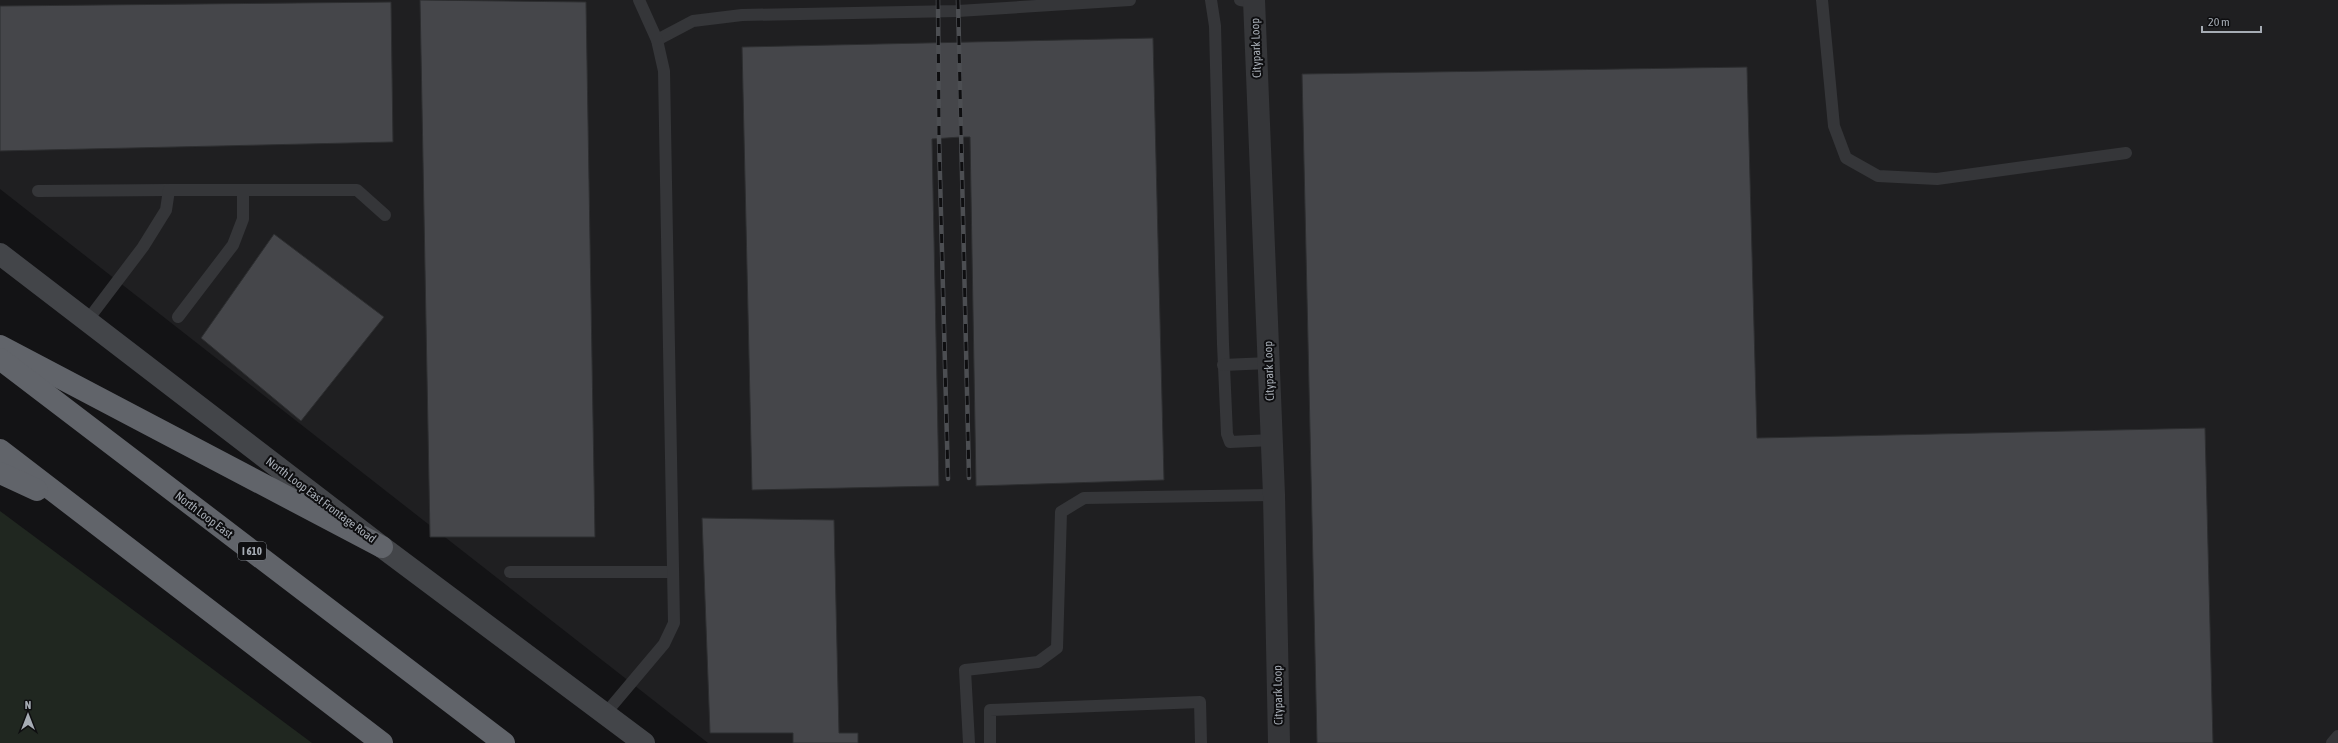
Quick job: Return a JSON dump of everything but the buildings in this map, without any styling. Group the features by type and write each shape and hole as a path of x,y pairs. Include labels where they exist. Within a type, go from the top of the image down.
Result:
{"highway":[{"path":"0,346 382,547"},
{"name":"North Loop East","path":"0,359 504,743"},
{"path":"0,450 382,743"},
{"path":"0,473 76,508"}],"main road":[{"name":"North Loop East Frontage Road","path":"0,254 382,547 644,743"}],"street":[{"name":"Citypark Loop","path":"1249,1 1269,363 1274,495 1279,743"}],"lane":[{"path":"605,714 664,644 674,622 664,71 657,40 639,0"},
{"path":"657,40 693,21 742,15 958,11 1130,0"},
{"path":"1211,0 1215,26 1227,434 1230,442 1272,440"},
{"path":"1822,0 1834,126 1846,158 1878,176 1937,179 2126,153"},
{"path":"87,321 143,247 166,210 169,190"},
{"path":"178,317 233,245 243,219 243,190"},
{"path":"38,191 357,190 385,214"},
{"path":"1224,364 1269,363"},
{"path":"969,743 965,670 1038,662 1058,648 1061,512 1084,498 1274,495"},
{"path":"510,572 673,572"},
{"path":"990,743 990,710 1200,702 1201,743"},
{"path":"2332,743 2338,736"}],"shaded area":[{"path":"0,0 2338,0 2338,743 708,743 0,189"},
{"path":"0,511 312,743 0,743"}],"railway":[{"path":"938,0 939,138 948,479"},
{"path":"958,0 969,478"}]}
